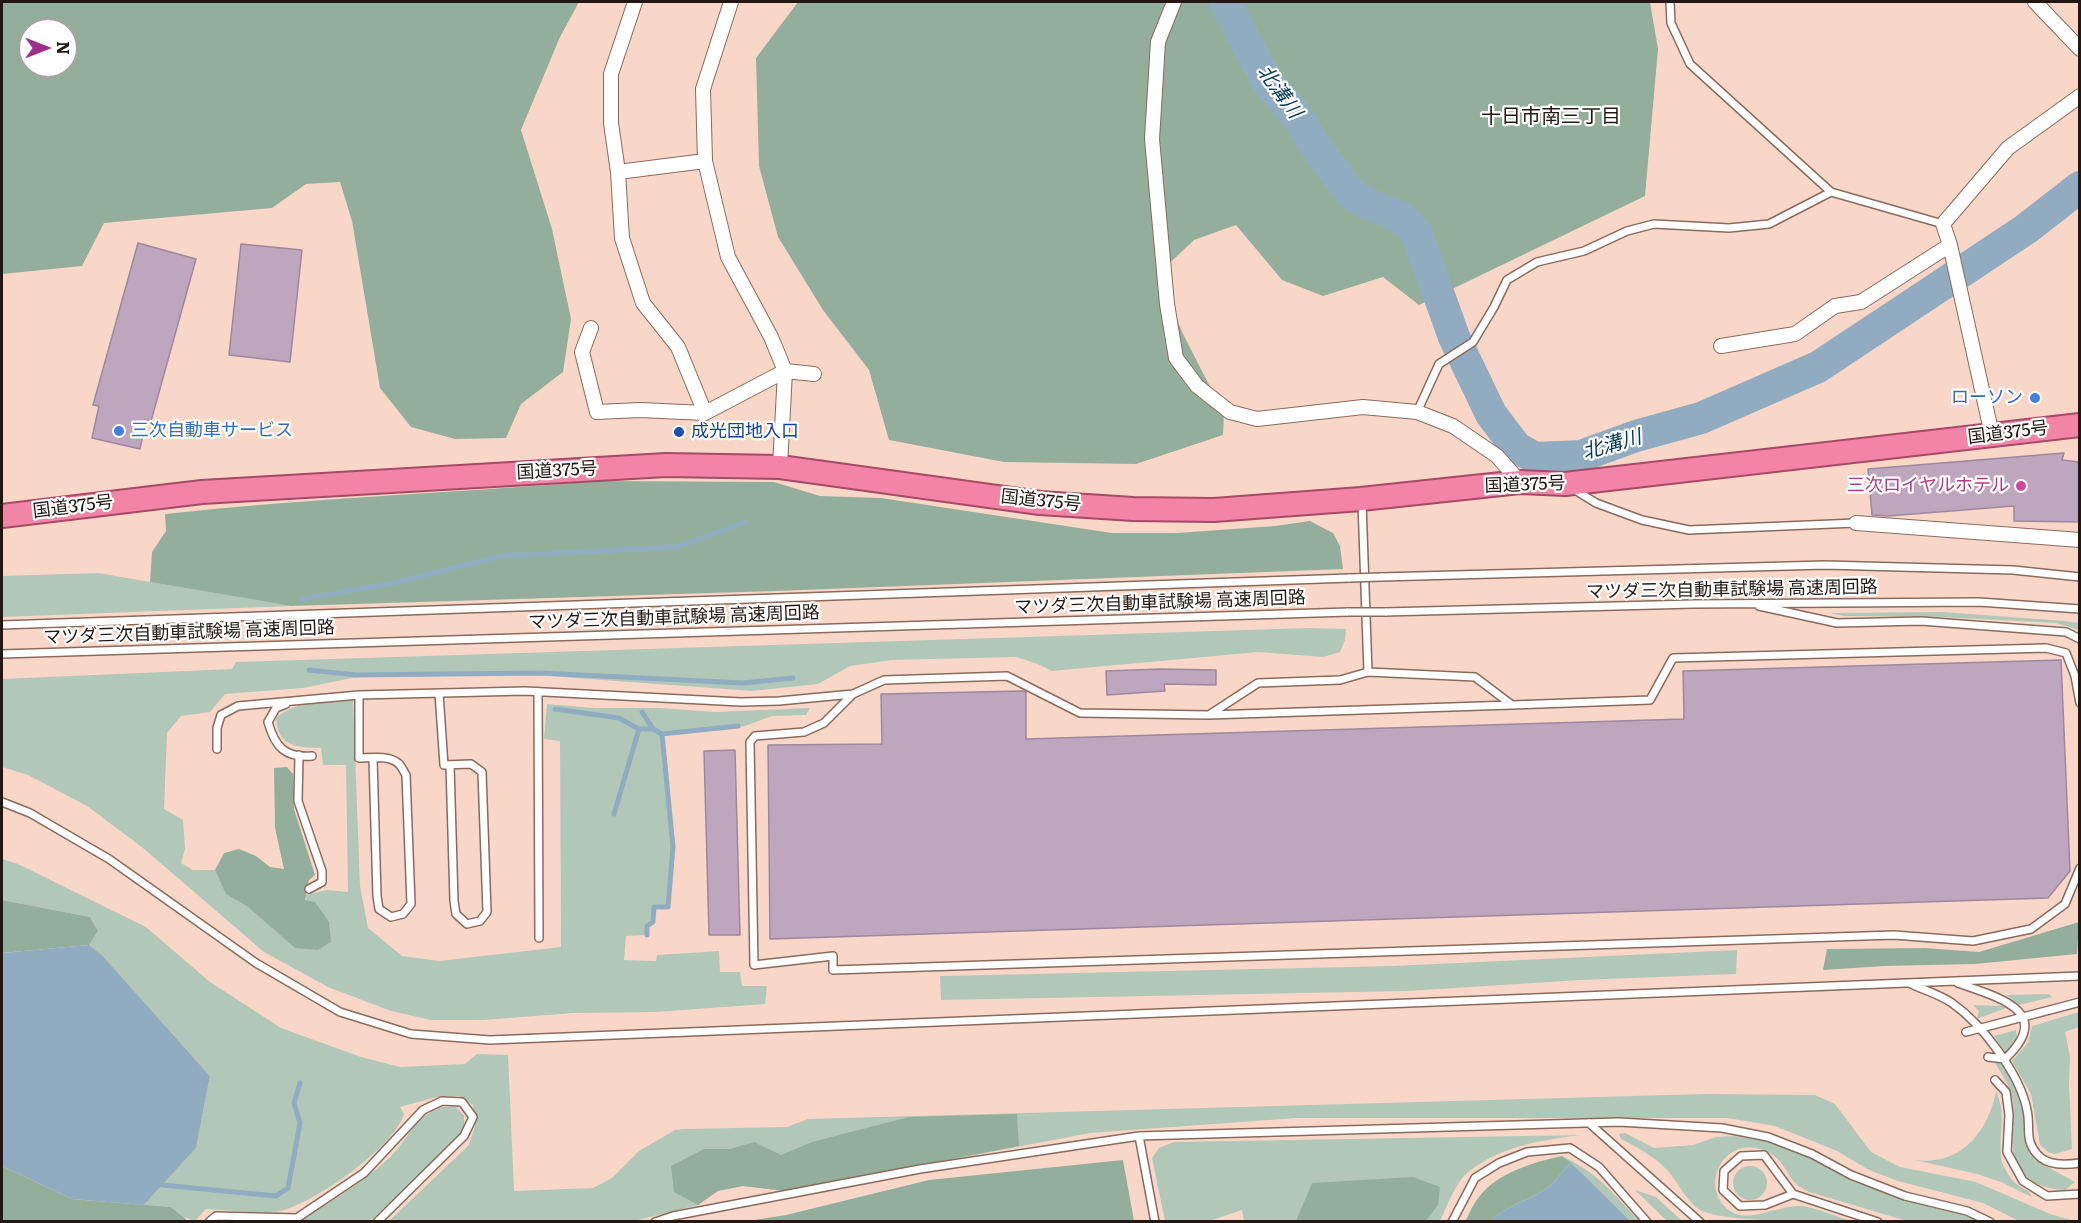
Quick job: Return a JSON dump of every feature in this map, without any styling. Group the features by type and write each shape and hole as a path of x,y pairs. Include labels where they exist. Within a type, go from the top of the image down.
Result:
{"highway":[{"name":"国道375号","path":"2,516 202,492 666,465 780,467 1040,502 1133,509 1214,510 1361,499 1520,482 1565,484 2079,425"}],"street":[{"path":"635,2 611,74 611,123 618,172 622,238 643,303 678,347 705,412"},
{"path":"731,2 703,89 705,161 728,257 771,337 785,371 780,467"},
{"path":"1174,2 1158,42 1152,139 1167,304 1176,358 1197,386 1230,412 1257,419 1363,407 1418,412 1453,426 1497,456 1520,482"},
{"path":"2035,2 2079,49"},
{"path":"1992,435 1950,245 1943,224 2008,148 2079,96"},
{"path":"618,172 705,161"},
{"path":"1721,346 1796,334 1835,306 1861,302 1950,245"},
{"path":"591,328 582,352 597,412 640,410 705,412 785,371 814,374"},
{"path":"1856,523 2079,540"}],"lane":[{"path":"1670,2 1671,23 1690,64 1831,192 1943,224"},
{"path":"1418,412 1439,364 1473,342 1507,280 1537,261 1584,251 1627,231 1654,224 1729,228 1769,224 1831,192"},
{"path":"1565,484 1596,504 1642,520 1689,530 1856,523"},
{"path":"1361,499 1366,575 1368,672"},
{"path":"2,625 1350,578 1825,565 2013,570 2079,577"},
{"name":"マツダ三次自動車試験場 高速周回路","path":"2,654 1348,612 1745,603 1978,602 2079,609"},
{"path":"1745,603 1837,623 1921,621 2066,632 2079,639"},
{"path":"217,749 217,728 221,715 238,706 359,694 538,692 741,702 779,701 853,694 884,680 1007,676 1080,713 1209,715 1650,700 1673,658 2046,648 2066,653 2075,676 2079,703"},
{"path":"1209,715 1258,682 1340,680 1368,672 1475,677 1512,705"},
{"path":"538,692 539,938"},
{"path":"440,693 444,765 471,764 482,772 488,912 480,921 467,924 456,914 454,902 450,765"},
{"path":"359,694 359,758 374,758 385,758 398,762 406,775 411,904 403,914 392,917 379,909 377,896 374,758"},
{"path":"853,694 824,723 804,732 755,736 750,742 754,965 833,956 833,970 1894,935 1973,941 2031,929 2065,904 2079,868"},
{"path":"297,700 276,708 268,722 272,735 283,751 312,756"},
{"path":"299,755 298,801 322,870 322,882 309,889"},
{"path":"2,802 30,813 109,858 256,963 340,1012 411,1034 490,1040 2079,976"},
{"path":"1953,981 1997,997 2014,1006 2024,1016 2025,1031 2019,1046 2005,1059 1988,1058"},
{"path":"1909,983 1952,1003 1979,1028 2005,1059 2028,1111 2029,1143 2039,1157 2052,1163 2067,1165 2079,1163"},
{"path":"1966,1032 2079,1002"},
{"path":"1995,1080 2006,1092 2009,1115 2007,1152 2023,1181 2047,1196 2079,1194"},
{"path":"209,1221 216,1216 297,1218 364,1173 423,1110 442,1101 462,1102 473,1117 464,1136 377,1221"},
{"path":"655,1221 920,1169 1139,1136 1619,1122 1722,1128 1768,1137 1812,1154 1851,1175 1905,1197 1967,1211 1990,1221"},
{"path":"1589,1123 1700,1221"},
{"path":"1139,1136 1155,1221"},
{"path":"1452,1221 1475,1179 1499,1163 1527,1152 1570,1148 1599,1167 1647,1221"},
{"path":"1792,1194 1765,1205 1740,1206 1723,1190 1725,1171 1741,1156 1764,1155 1792,1194 1878,1221"}],"green space":[{"path":"2,2 579,2 560,37 521,130 552,229 571,319 563,372 521,404 506,438 455,439 411,427 380,388 352,221 340,182 306,184 272,208 104,223 82,266 2,274"},
{"path":"798,2 1650,2 1658,49 1645,196 1419,305 1383,277 1323,296 1282,280 1236,225 1194,240 1158,274 1183,334 1224,414 1223,435 1136,464 1004,462 889,440 869,370 823,310 778,237 759,166 756,58"},
{"path":"598,481 774,482 820,496 881,498 1112,533 1177,533 1275,526 1310,521 1333,533 1340,546 1343,569 776,591 291,606 150,582 152,552 166,531 165,514"},
{"path":"98,573 291,606 2,617 2,576"},
{"path":"1942,612 2065,621 2079,623 2079,630 2056,623 1942,617 1845,616 1829,613"},
{"path":"1310,628 1346,629 1345,640 1340,652 1323,657 1258,652 1052,671 1016,657 892,660 850,666 818,684 752,691 508,673 362,676 303,688 225,694 210,712 181,716 167,733 164,809 183,820 185,849 181,863 193,870 215,870 227,894 248,907 295,947 318,950 305,895 327,890 348,892 346,765 323,765 321,748 296,746 284,740 277,728 276,718 284,712 303,705 353,700 360,886 368,928 402,956 439,961 561,947 560,741 544,739 547,704 715,712 810,708 806,715 772,716 745,726 662,735 673,847 668,907 654,907 653,922 647,926 647,935 626,936 624,960 656,961 657,955 719,951 720,972 740,972 742,986 767,986 765,1004 656,1012 573,1013 484,1020 431,1020 391,1011 328,987 264,952 143,848 87,806 28,775 2,767 2,679 232,669 236,662"},
{"path":"287,767 293,774 294,809 315,875 309,880 305,900 315,902 329,922 331,942 318,950 295,948 248,907 226,894 215,870 224,853 239,849 256,856 270,867 284,869 275,828 274,768"},
{"path":"2,859 18,864 146,927 210,982 281,1028 361,1057 400,1067 465,1064 477,1054 508,1055 514,1191 593,1188 612,1178 639,1151 675,1130 787,1127 808,1119 1705,1094 1815,1095 1835,1104 1871,1152 1900,1167 1976,1182 2050,1214 2075,1221 2019,1221 1983,1203 1898,1181 1869,1170 1837,1151 1775,1126 1727,1118 1296,1118 1090,1133 786,1191 743,1186 720,1189 698,1205 634,1221 389,1221 469,1145 475,1126 473,1105 459,1096 437,1097 400,1107 404,1114 386,1142 353,1171 299,1204 284,1210 268,1212 206,1209 195,1221 184,1217 171,1207 144,1205 196,1148 210,1076 102,955 89,945 98,931 90,917 2,900"},
{"path":"2,900 90,917 98,931 89,945 2,953"},
{"path":"2079,922 2077,954 1975,964 1823,970 1827,949 1925,948 1979,952"},
{"path":"1737,950 1736,974 1581,980 1407,991 941,1000 940,976 1393,966"},
{"path":"2049,994 2052,997 2019,1005 2006,995"},
{"path":"1973,1005 2006,1008 1977,1019 1979,1011"},
{"path":"2079,1012 2079,1027 2065,1032 2070,1056 2072,1149 2055,1154 2048,1152 2040,1145 2031,1094 2012,1061 2028,1043 2032,1026"},
{"path":"2016,1030 2017,1039 2005,1052 1994,1036"},
{"path":"1994,1061 2002,1061 2016,1086 2026,1115 2026,1144 2035,1160 2075,1182 2065,1190 2038,1184 2019,1168 2013,1149 2013,1101 2008,1085"},
{"path":"1996,1091 2002,1118 2002,1162 2013,1180 2028,1191 2032,1197 2001,1182 1977,1174 1915,1160 1946,1158 1959,1152 1970,1143 1986,1120"},
{"path":"442,1107 456,1107 464,1115 464,1127 453,1144 370,1221 299,1222 369,1175 397,1150 424,1117"},
{"path":"1017,1114 1019,1146 786,1191 743,1186 718,1191 698,1205 674,1192 671,1166 704,1149 730,1149 754,1142 781,1155 812,1142 909,1117"},
{"path":"1625,1133 1654,1148 1693,1145 1716,1137 1734,1136 1768,1141 1895,1197 1967,1214 1982,1221 1907,1221 1809,1192 1794,1182 1782,1163 1774,1156 1763,1150 1748,1147 1736,1150 1726,1157 1719,1167 1716,1179 1716,1191 1722,1202 1732,1212 1747,1216 1791,1206 1805,1206 1851,1221 1750,1219 1712,1214 1695,1206 1667,1170 1657,1161 1621,1139 1619,1134"},
{"path":"1581,1135 1519,1146 1476,1166 1461,1180 1440,1221 1244,1221 1242,1210 1209,1221 1165,1221 1152,1158 1159,1148 1174,1142"},
{"path":"1562,1156 1596,1177 1639,1221 1630,1221"},
{"path":"1562,1156 1571,1163 1548,1187 1504,1210 1491,1221 1465,1222 1477,1200 1496,1181 1528,1165"},
{"path":"1123,1160 1134,1221 748,1221 786,1215 929,1180"},
{"path":"2,1166 72,1199 171,1207 186,1219 186,1222 2,1222"},
{"path":"1750,1166 1762,1171 1767,1183 1762,1195 1750,1200 1738,1195 1733,1183 1738,1171"},
{"path":"1413,1177 1440,1187 1438,1205 1426,1221 1296,1221 1312,1183"},
{"path":"1635,1190 1656,1197 1682,1221 1667,1221"}],"water":[{"path":"89,945 102,955 210,1076 196,1148 144,1205 72,1199 2,1166 2,953"},
{"path":"1571,1163 1630,1221 1491,1221 1504,1210 1548,1187"}],"building":[{"path":"138,243 196,259 151,421 146,420 140,449 92,438 99,406 93,405"},
{"path":"241,244 302,250 290,362 229,355"},
{"path":"2064,453 2062,460 2079,462 2079,522 2014,521 2014,506 1888,516 1872,515 1868,469"},
{"path":"2061,660 2070,871 2048,898 770,939 768,745 882,744 881,694 1023,691 1026,692 1026,739 1684,719 1683,671"},
{"path":"1216,670 1216,685 1164,684 1165,691 1107,695 1106,671"},
{"path":"735,750 740,935 709,935 704,751"}],"waterway":[{"name":"北溝川","path":"1225,2 1268,83 1295,113 1317,148 1349,191 1364,202 1401,217 1417,234 1454,337 1491,414 1516,447 1535,458 1581,456 1636,436 1701,418 1818,367 2026,229 2080,187"},
{"path":"302,599 394,583 502,556 677,547 746,522"},
{"path":"309,670 356,675 541,673 743,683 793,678"},
{"path":"555,709 619,718 639,729"},
{"path":"614,814 639,729 653,729 642,712"},
{"path":"662,734 738,726"},
{"path":"647,935 647,926 653,922 654,907 668,907 673,847 662,734 653,729"},
{"path":"162,1185 276,1196 288,1188 300,1123 294,1103 300,1083"}],"place":[{"name":"ローソン","path":"2035,398"},
{"name":"三次自動車サービス","path":"119,431"},
{"name":"成光団地入口","path":"679,432"},
{"name":"三次ロイヤルホテル","path":"2021,486"}],"district":[{"name":"十日市南三丁目","path":"1551,117"}]}
